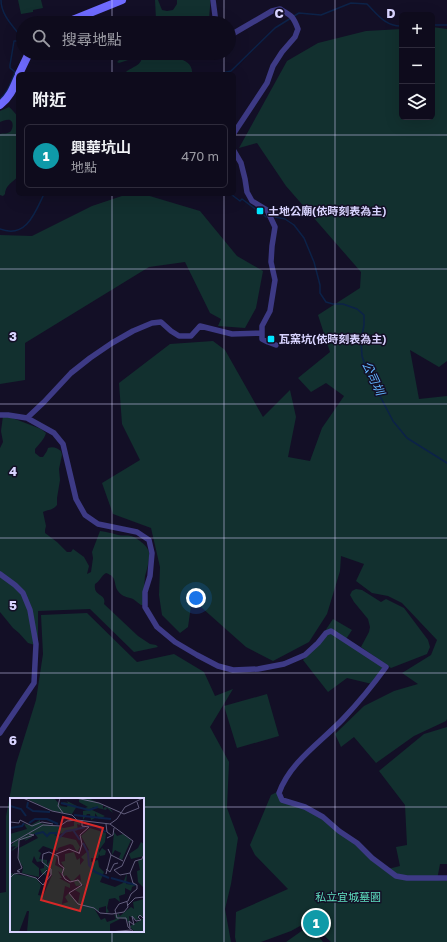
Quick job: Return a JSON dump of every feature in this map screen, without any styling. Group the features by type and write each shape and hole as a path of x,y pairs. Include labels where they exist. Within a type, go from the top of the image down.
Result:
{"main road":[{"path":"82,16 122,0"},
{"path":"20,72 26,60"},
{"path":"0,105 7,100 16,82"}],"street":[{"path":"213,0 215,16"},
{"path":"236,32 272,11 280,9 293,17 298,29 295,37 282,52 273,66 267,83 236,130"},
{"path":"236,154 241,163 247,192 252,201 267,210 275,227 271,262 275,280 270,311 262,326 262,339 276,345"},
{"path":"27,418 71,373 112,343 152,323 161,322 179,336 190,336 200,326 232,334 262,333"},
{"path":"0,415 27,418 54,433 63,444 76,499 85,515 98,524 137,532 149,540 152,554 150,576 145,592 145,607 157,627 175,642 218,666 233,670 258,669 284,664 305,655 318,644 326,633 331,631 386,667 364,696 342,720 298,762 282,784 279,793 282,800 304,807 323,817 396,876 407,878 447,878"},
{"path":"0,574 23,593 30,610 36,644 34,683 0,733"}],"green space":[{"path":"18,0 41,0 43,8 33,10 33,12 21,14"},
{"path":"155,0 158,0 162,10 167,11 173,10 177,4 177,0 210,0 209,16 156,16"},
{"path":"435,27 447,29 447,361 439,367 410,350 419,399 447,396 447,719 446,721 414,736 376,763 354,737 341,747 335,734 364,706 394,691 418,684 402,673 431,655 437,640 402,603 388,596 372,593 356,581 364,564 341,556 340,571 327,614 309,642 273,661 246,647 192,599 188,627 180,633 162,615 159,595 160,567 151,528 113,514 102,483 140,460 122,424 119,383 170,344 213,341 225,350 263,417 290,390 296,417 288,457 310,461 322,428 344,396 326,383 311,392 298,378 330,352 318,315 360,288 361,272 286,186 257,143 239,148 287,61 318,43 366,31 399,29 399,120 435,120"},
{"path":"119,60 128,60 119,63 117,62"},
{"path":"141,60 181,60 190,66 192,72 126,72 138,65"},
{"path":"9,107 16,114 16,178 8,186 3,196 0,195 0,134 10,132 13,126 10,120 0,122 0,111"},
{"path":"122,196 150,196 200,211 237,256 263,271 256,308 245,328 218,326 221,319 210,313 185,262 149,267 25,343 25,380 0,384 0,235 32,236 92,206"},
{"path":"3,416 9,416 41,429 46,433 43,440 35,449 35,453 40,457 43,457 50,447 61,451 62,455 59,469 60,480 57,505 52,509 43,512 46,526 45,533 67,552 71,552 73,549 84,557 89,566 87,574 91,572 93,558 92,552 100,531 133,537 142,542 146,547 149,552 149,561 145,576 145,605 141,605 133,599 121,594 118,591 114,579 106,573 95,584 95,588 96,591 104,598 104,604 138,636 150,644 158,647 134,652 90,609 38,611 38,646 28,643 0,612 0,448 3,442 1,431"},
{"path":"356,589 362,590 381,602 386,599 404,608 428,640 430,647 427,654 391,668 361,647 370,627 368,619 350,595 352,591"},
{"path":"87,613 137,662 174,654 204,672 215,696 233,689 210,727 229,762 227,808 238,838 231,884 225,909 231,942 0,942 0,893 6,892 6,816 16,764 36,700 43,654 41,615"},
{"path":"333,619 352,630 346,639 325,631"},
{"path":"330,632 385,667 372,684 347,678 328,692 303,660"},
{"path":"267,694 279,736 237,748 224,706"},
{"name":"私立宜城墓園","path":"447,727 447,864 440,864 437,880 447,881 447,942 331,942 309,921 291,931 261,942 236,942 236,912 288,889 255,855 250,845 271,795 277,792 280,799 303,808 322,818 384,870 400,866 396,847 407,845 405,805 379,771 424,734"},
{"path":"310,925 323,942 286,942"}],"waterway":[{"name":"公司圳","path":"1,0 3,11 16,31"},
{"path":"294,16 299,13 321,15 351,3 367,4 378,16 391,24 399,26"},
{"path":"227,72 231,71 275,28 291,18"},
{"path":"435,25 447,25"},
{"name":"公司圳","path":"0,99 11,83 15,72 10,68 10,65 14,41 16,41"},
{"name":"公司圳","path":"0,229 9,231 17,230 23,227 33,216 43,196"},
{"name":"公司圳","path":"233,196 240,201 242,199 266,217"},
{"name":"公司圳","path":"275,217 285,219 294,225 304,238 314,262 320,285 320,293 326,302 343,304 357,309 364,315 361,341 362,356 367,371 393,421 407,438 447,463"}],"place":[{"name":"土地公廟(依時刻表為主)","path":"260,211"},
{"name":"瓦窯坑(依時刻表為主)","path":"271,339"},
{"name":"興華坑山","path":"316,923"}]}
